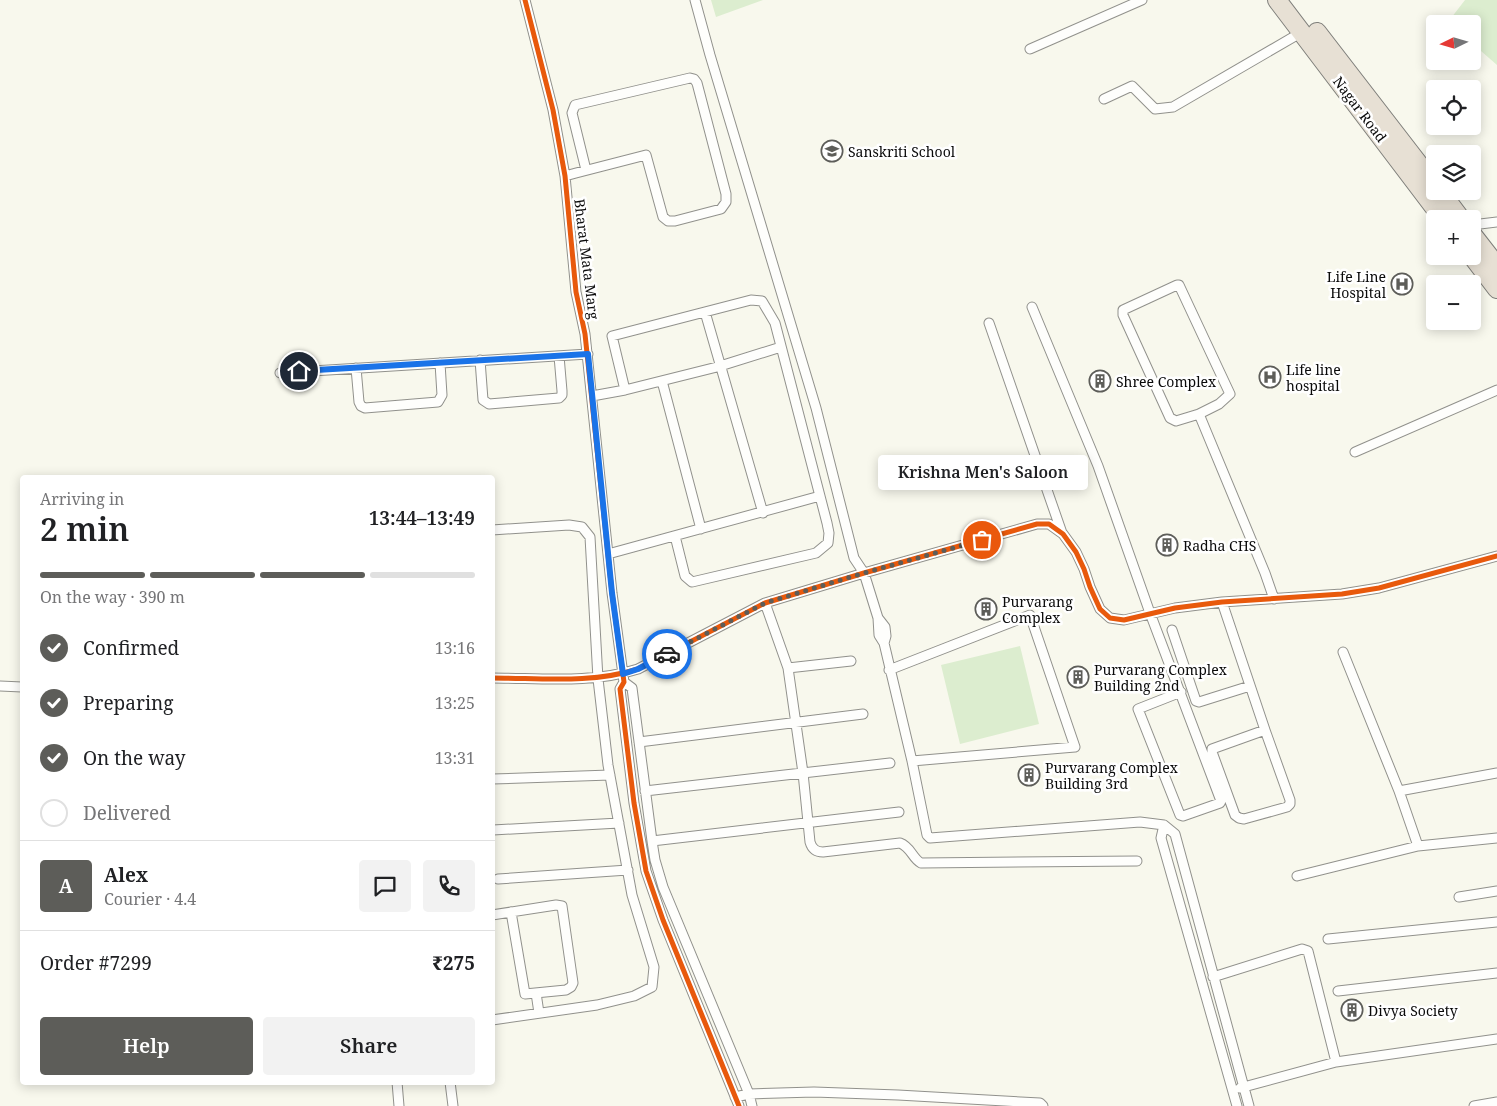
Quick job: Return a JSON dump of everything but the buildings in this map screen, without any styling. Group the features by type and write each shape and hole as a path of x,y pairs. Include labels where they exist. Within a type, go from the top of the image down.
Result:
{"highway":[{"name":"Nagar Road","path":"1277,0 1436,210"},
{"name":"Nagar Road","path":"1292,0 1426,173"},
{"path":"1481,246 1497,266"},
{"path":"1479,265 1497,289"}],"street":[{"name":"Bharat Mata Marg","path":"525,0 553,110 565,176 576,292 588,354 608,554 624,678"},
{"path":"695,0 816,408 854,558 864,573 878,618 879,635 884,643 912,761 927,835 930,838 1140,822 1164,825 1175,834 1249,1106"},
{"path":"1030,49 1142,0"},
{"path":"1104,99 1132,86 1155,109 1173,107 1302,32"},
{"path":"565,176 646,154 663,217 668,221 675,221 722,209 726,202 726,194 697,82 690,78 575,105 572,113 586,170"},
{"path":"1481,224 1497,222"},
{"path":"1176,285 1179,285 1230,394 1219,404 1199,414 1176,421 1170,418 1123,314 1124,310 1176,285"},
{"path":"625,390 612,336 751,300 762,301 774,323 781,347 829,533 828,543 816,553 692,582 685,576 675,536"},
{"path":"1032,308 1098,466 1150,613 1181,692 1221,801 1183,816 1180,815 1138,709 1181,692"},
{"path":"705,312 763,513"},
{"path":"989,323 1063,534 1076,552 1100,609 1110,618 1124,620 1175,608 1222,602 1342,594 1379,588 1497,556"},
{"path":"592,396 625,390 721,366 781,347"},
{"path":"280,373 588,354"},
{"path":"480,360 483,400 489,404 560,398 562,391 559,356"},
{"path":"356,368 359,402 365,408 438,402 442,395 440,363"},
{"path":"662,380 701,529"},
{"path":"1355,452 1497,390"},
{"path":"1199,414 1274,599"},
{"path":"608,554 820,496"},
{"path":"495,678 624,678 765,603 1037,524 1049,524 1063,534"},
{"path":"495,530 570,525 582,527 590,537 598,679 610,775 632,895 654,967 652,987 634,996 597,1005 495,1020"},
{"path":"1222,602 1290,800 1290,804 1287,806 1244,819 1239,818 1235,815 1212,750 1265,730"},
{"path":"765,603 788,668 808,821 812,847 816,852 900,843 906,845 916,860 922,862 1137,861"},
{"path":"889,670 1030,615 1075,747 912,761"},
{"path":"1172,630 1196,701 1199,702 1250,686"},
{"path":"1343,652 1399,791 1418,846"},
{"path":"788,668 851,661"},
{"path":"624,678 632,688 652,842 663,887 749,1094 752,1106"},
{"path":"624,678 620,690 634,803 646,871 662,920 737,1101 749,1094 814,1092 1040,1103 1043,1106"},
{"path":"0,686 20,687"},
{"path":"639,742 863,714"},
{"path":"645,791 890,763"},
{"path":"1399,791 1497,773"},
{"path":"495,779 610,775"},
{"path":"652,842 808,821 899,812"},
{"path":"495,830 619,823"},
{"path":"1164,825 1161,838 1237,1106"},
{"path":"1297,876 1418,846 1497,838"},
{"path":"1171,868 1183,865"},
{"path":"498,879 628,870"},
{"path":"1459,898 1497,891"},
{"path":"495,915 511,912 556,905 562,906 572,987 566,990 525,994 511,912"},
{"path":"1328,940 1497,922"},
{"path":"1213,977 1302,949 1308,951 1336,1062"},
{"path":"1199,970 1210,967"},
{"path":"1338,991 1497,973"},
{"path":"536,993 539,1013"},
{"path":"1233,1090 1336,1062 1497,1039"},
{"path":"397,1085 399,1106"},
{"path":"450,1085 454,1106"},
{"path":"1474,1106 1497,1102"}],"green space":[{"path":"711,0 763,0 716,17"},
{"path":"1465,0 1497,0 1497,65 1481,51 1481,15 1453,15"},
{"path":"1020,646 1039,724 960,744 941,665"}],"cycle path":[{"path":"525,0 553,110 565,176 576,292 585,334 612,593 624,682 620,689 634,803 646,871 663,920 739,1106"},
{"path":"495,678 602,677 638,669 765,603 1037,524 1049,524 1063,534 1076,552 1100,609 1110,618 1124,620 1175,608 1222,602 1342,594 1379,588 1497,556"}],"way so far":[{"path":"667,654 765,603 982,540"}],"place":[{"name":"Sanskriti School","path":"832,151"},
{"name":"Life Line Hospital","path":"1402,284"},
{"name":"Life line hospital","path":"1270,377"},
{"name":"Shree Complex","path":"1100,381"},
{"name":"Krishna Men's Saloon","path":"982,540"},
{"name":"Radha CHS","path":"1167,545"},
{"name":"Purvarang Complex","path":"986,609"},
{"name":"Purvarang Complex Building 2nd","path":"1078,677"},
{"name":"Purvarang Complex Building 3rd","path":"1029,775"},
{"name":"Divya Society","path":"1352,1010"}],"route":[{"path":"299,371 588,354 612,593 623,674 638,669 667,654"}]}
